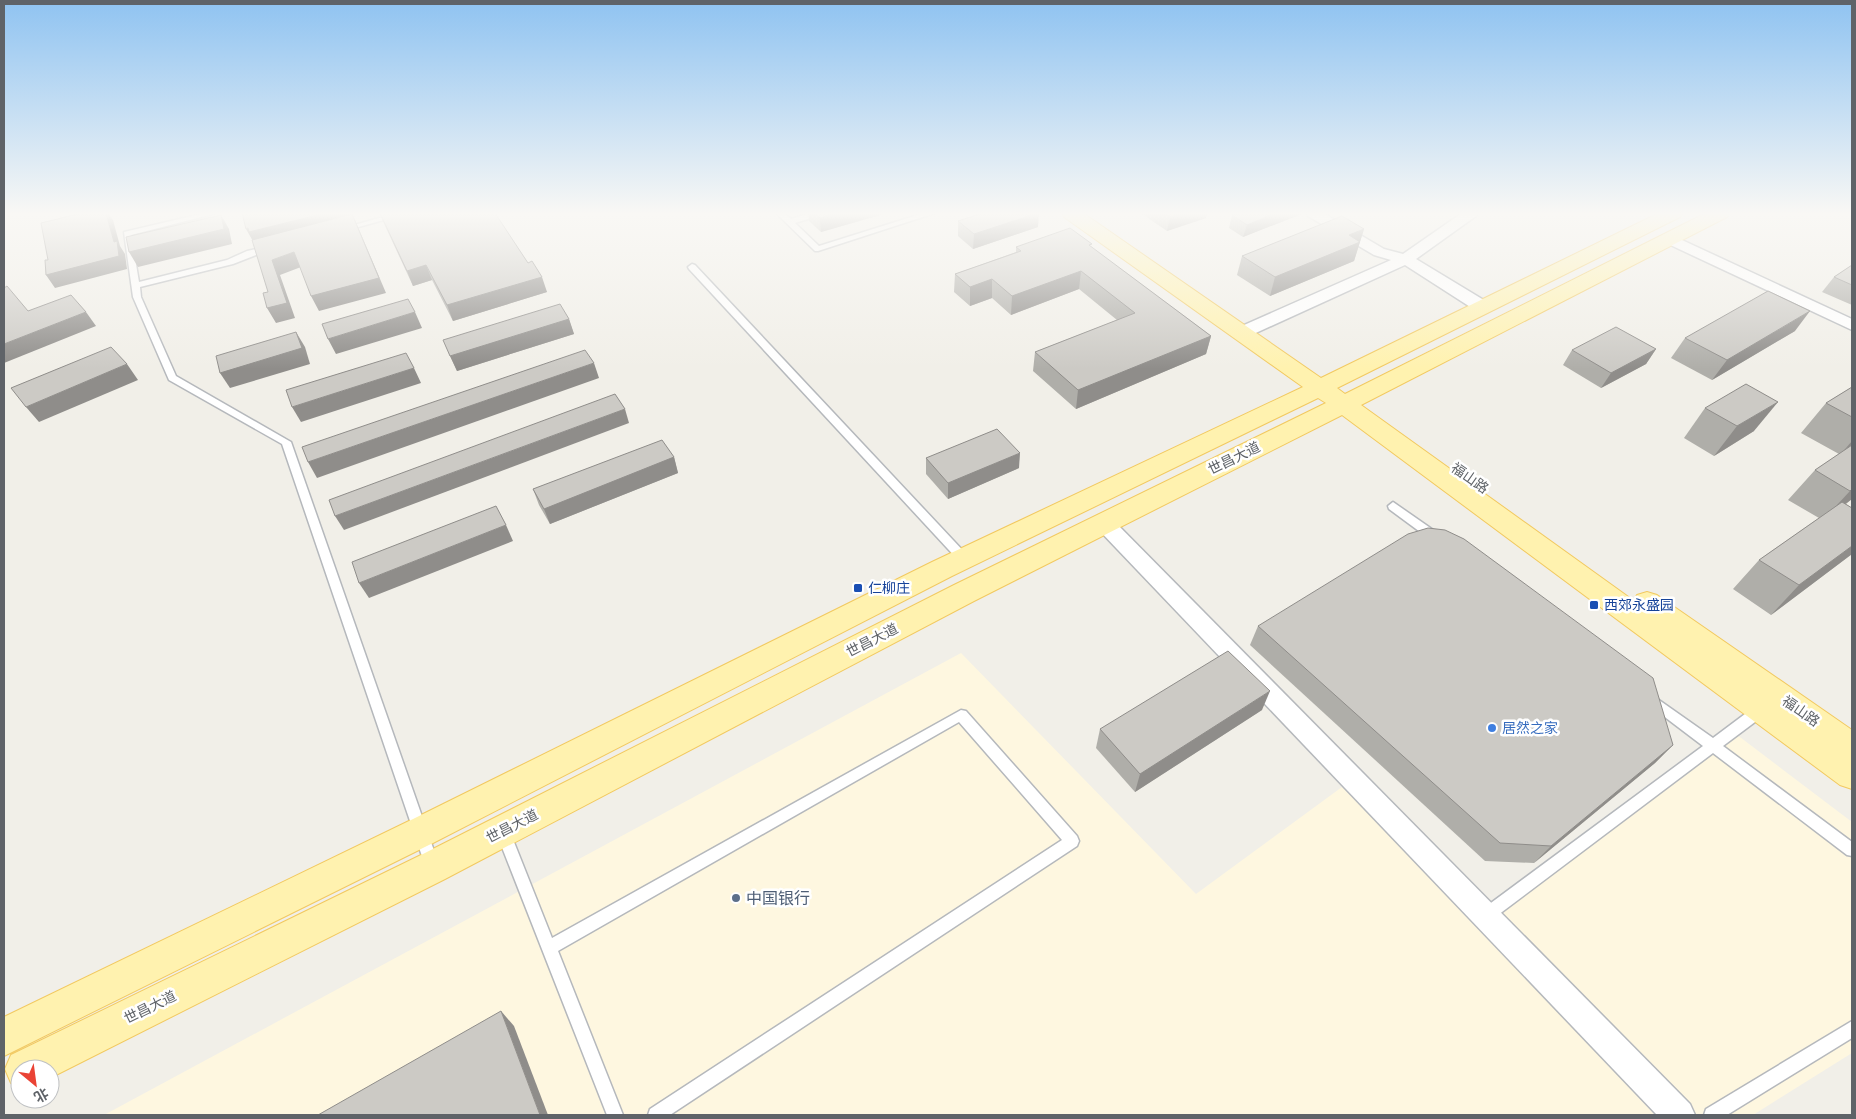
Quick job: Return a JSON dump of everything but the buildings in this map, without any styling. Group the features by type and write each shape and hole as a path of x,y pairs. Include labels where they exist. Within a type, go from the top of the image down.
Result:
{"main road":[{"path":"1150,265 1338,393 1770,703 1852,775"},
{"path":"1157,265 1247,330"},
{"name":"世昌大道","path":"45,1059 433,867 964,593 1104,523 1338,393 1481,306 1565,265"},
{"name":"世昌大道","path":"4,1037 421,832 964,559 1338,393 1613,265"},
{"name":"福山路","path":"1770,703 1852,748"}],"street":[{"path":"1247,330 1394,265"},
{"path":"1415,265 1481,306"},
{"path":"1725,265 1852,325"},
{"path":"1104,523 1679,1115"}],"lane":[{"path":"132,265 137,297 172,378 286,442 433,867"},
{"path":"135,286 217,265"},
{"path":"692,266 964,559"},
{"path":"1393,506 1441,542"},
{"path":"1641,692 1852,850"},
{"path":"1485,916 1770,703"},
{"path":"549,948 961,715 1072,841 656,1115"},
{"path":"502,831 615,1115"},
{"path":"1712,1115 1852,1029"}],"shaded area":[{"path":"961,653 1196,894 1342,787 1470,919 1728,728 1852,822 1852,1053 1753,1115 104,1115"}],"place":[{"name":"仁柳庄","path":"858,588"},
{"name":"西郊永盛园","path":"1594,605"},
{"name":"居然之家","path":"1492,728"},
{"name":"中国银行","path":"736,898"}]}
